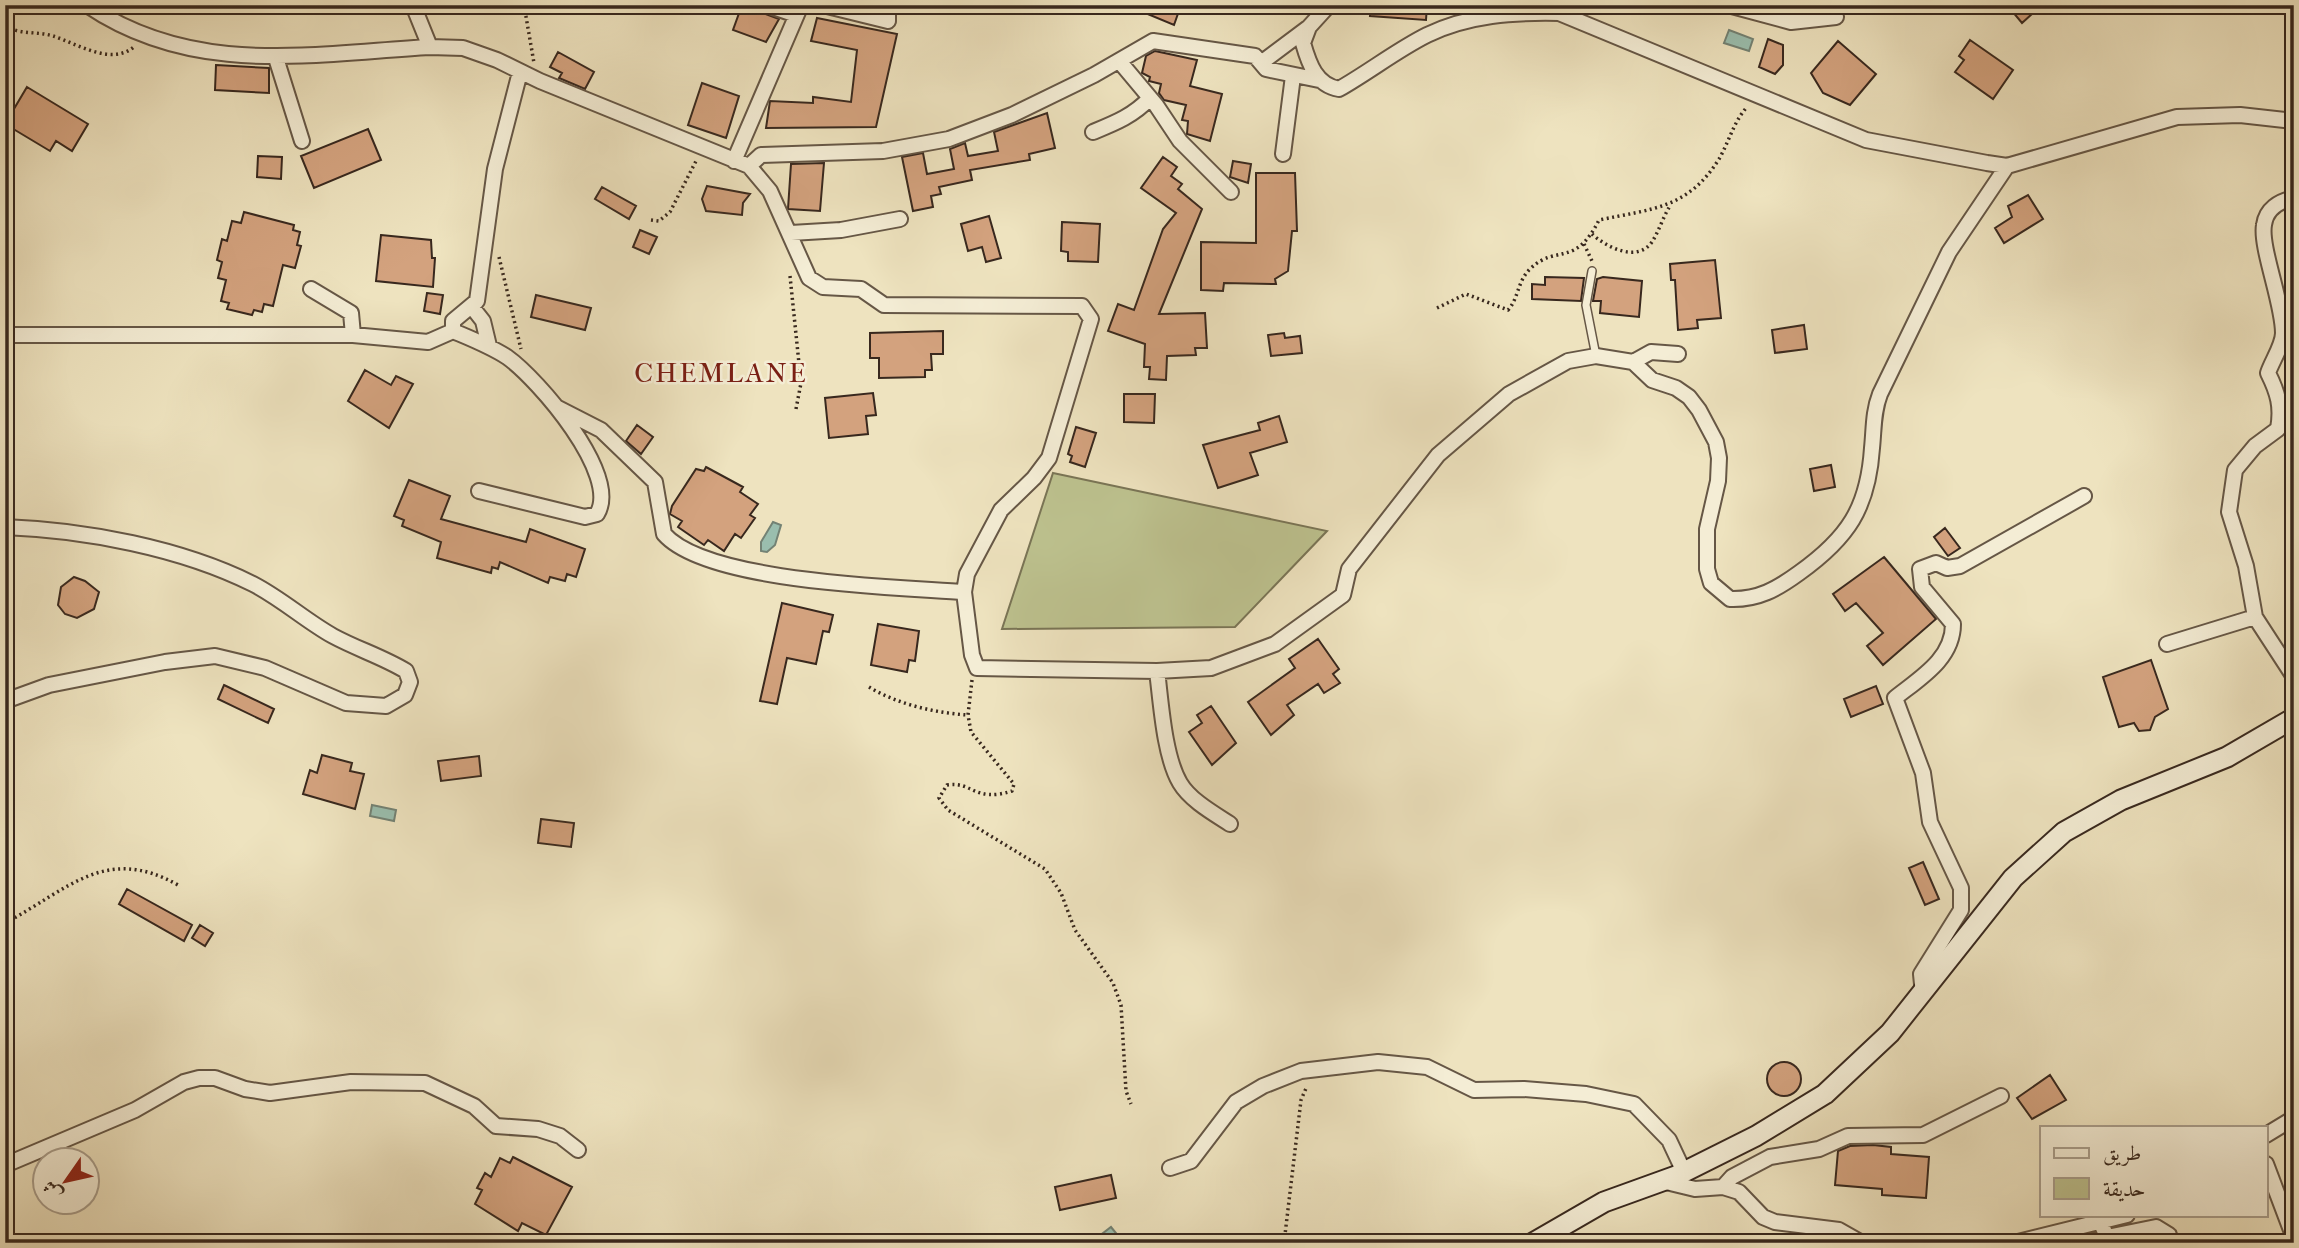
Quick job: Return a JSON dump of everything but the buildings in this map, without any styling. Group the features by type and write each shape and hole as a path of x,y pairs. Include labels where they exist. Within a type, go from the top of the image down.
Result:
{"street":[{"path":"87,5 142,36 170,46 212,53 276,58 430,47 463,48 749,166 765,184 791,233 809,278 823,287 861,289 884,305 1082,306 1091,319 1049,458 990,526 967,574 964,592 972,655 977,668 1157,671 1211,668 1275,644 1343,595 1349,569 1438,455 1509,394 1568,361 1596,356 1633,362 1652,380 1676,388 1689,397 1716,442 1719,458 1718,481 1707,529 1706,550 1711,583 1730,599 1759,597 1782,585 1827,553 1853,524 1866,487 1875,407 1880,394 1950,252 2007,166"},
{"path":"413,5 430,47"},
{"path":"734,161 798,10 767,5"},
{"path":"823,5 888,22 888,5"},
{"path":"1261,63 1309,27 1329,5"},
{"path":"1559,13 1574,5"},
{"path":"1728,5 1791,22 1836,16"},
{"path":"1309,27 1303,44 1319,79 1329,87 1339,89 1427,36 1455,24 1485,16 1559,13 1866,140 2007,166 2177,117 2240,115 2294,121"},
{"path":"749,166 761,155 883,151 949,139 1012,114 1120,62 1153,41 1255,56 1266,69 1319,79"},
{"path":"276,58 302,141"},
{"path":"1120,62 1150,98 1180,141 1231,192"},
{"path":"453,331 453,321 477,301 495,169 520,72"},
{"path":"1283,154 1293,76"},
{"path":"1093,132 1120,122 1136,112 1150,98"},
{"path":"2294,198 2282,200 2271,209 2263,226 2282,316 2283,337 2268,373 2278,394 2281,412 2278,429 2255,446 2235,470 2229,512 2246,566 2255,617 2294,677"},
{"path":"791,233 841,230 900,219"},
{"path":"311,289 351,313 353,335"},
{"path":"472,307 483,321 489,346"},
{"path":"5,335 353,335 428,342 453,331 489,346 510,359 558,408 592,461 600,481 602,507 597,514 585,517 479,491"},
{"path":"1633,362 1651,352 1678,354"},
{"path":"558,408 601,430 655,482 664,534 685,549 718,562 773,576 964,592"},
{"path":"1923,994 1921,974 1961,911 1961,888 1930,822 1923,773 1895,698 1945,654 1953,637 1953,624 1922,587 1920,569 1936,563 1947,568 1959,566 2084,496"},
{"path":"5,527 60,529 99,536 162,552 252,584 333,636 406,671 410,682 405,695 386,706 346,703 265,668 215,656 165,662 49,685 5,701"},
{"path":"2167,644 2255,617"},
{"path":"1157,671 1173,767 1180,784 1230,824"},
{"path":"1533,1243 1604,1202 1684,1172 1756,1136 1825,1094 1870,1053 1923,994 2013,878 2064,832 2112,804 2227,757 2294,718"},
{"path":"1170,1168 1191,1161 1236,1102 1263,1086 1315,1068 1404,1062 1427,1067 1474,1090 1524,1089 1586,1094 1634,1104 1669,1140 1684,1172"},
{"path":"5,1165 135,1110 184,1083 199,1078 215,1078 245,1089 271,1093 351,1082 425,1083 474,1106 496,1126 538,1129 560,1136 578,1150"},
{"path":"1723,1188 1732,1177 1770,1157 1819,1149 1848,1136 1923,1135 2001,1096"},
{"path":"2268,1134 2294,1118"},
{"path":"2268,1169 2294,1238"},
{"path":"1662,1181 1695,1189 1723,1188 1739,1192 1763,1217 1775,1222 1839,1230 1862,1243"},
{"path":"2014,1243 2123,1216"},
{"path":"2100,1222 2107,1237 2156,1227 2169,1234"}],"lane":[{"path":"1592,271 1586,305 1596,356"}],"path":[{"path":"524,5 540,81"},
{"path":"5,26 29,34 51,35 78,47 106,53 133,49 142,36"},
{"path":"5,66 12,73"},
{"path":"1437,308 1466,294 1508,310 1515,303 1522,278 1533,265 1573,253 1592,234 1599,220 1654,211 1671,205 1709,174 1739,116 1757,96"},
{"path":"651,220 659,221 670,212 701,146"},
{"path":"1592,234 1615,250 1643,249 1651,242 1671,205"},
{"path":"1584,244 1591,256 1592,271"},
{"path":"498,253 521,344 520,352 510,359"},
{"path":"796,409 801,383 790,277 802,265"},
{"path":"977,668 971,684 968,715 971,732 1014,784 1012,791 984,797 956,784 947,785 940,798 948,810 1045,869 1060,893 1075,930 1113,983 1121,1005 1126,1091 1131,1104"},
{"path":"869,687 886,697 947,714 968,715"},
{"path":"5,923 100,871 135,867 178,885"},
{"path":"1284,1243 1301,1100 1315,1068"}],"green space":[{"path":"1053,473 1327,531 1235,627 1002,629"}],"shaded area":[{"path":"1729,30 1753,39 1749,51 1724,43"},
{"path":"773,522 781,525 775,545 767,552 761,551 761,542"},
{"path":"372,805 396,810 394,821 370,816"},
{"path":"1111,1227 1124,1243 1103,1243 1098,1237"}],"district":[{"name":"CHEMLANE","path":"721,372"}]}
